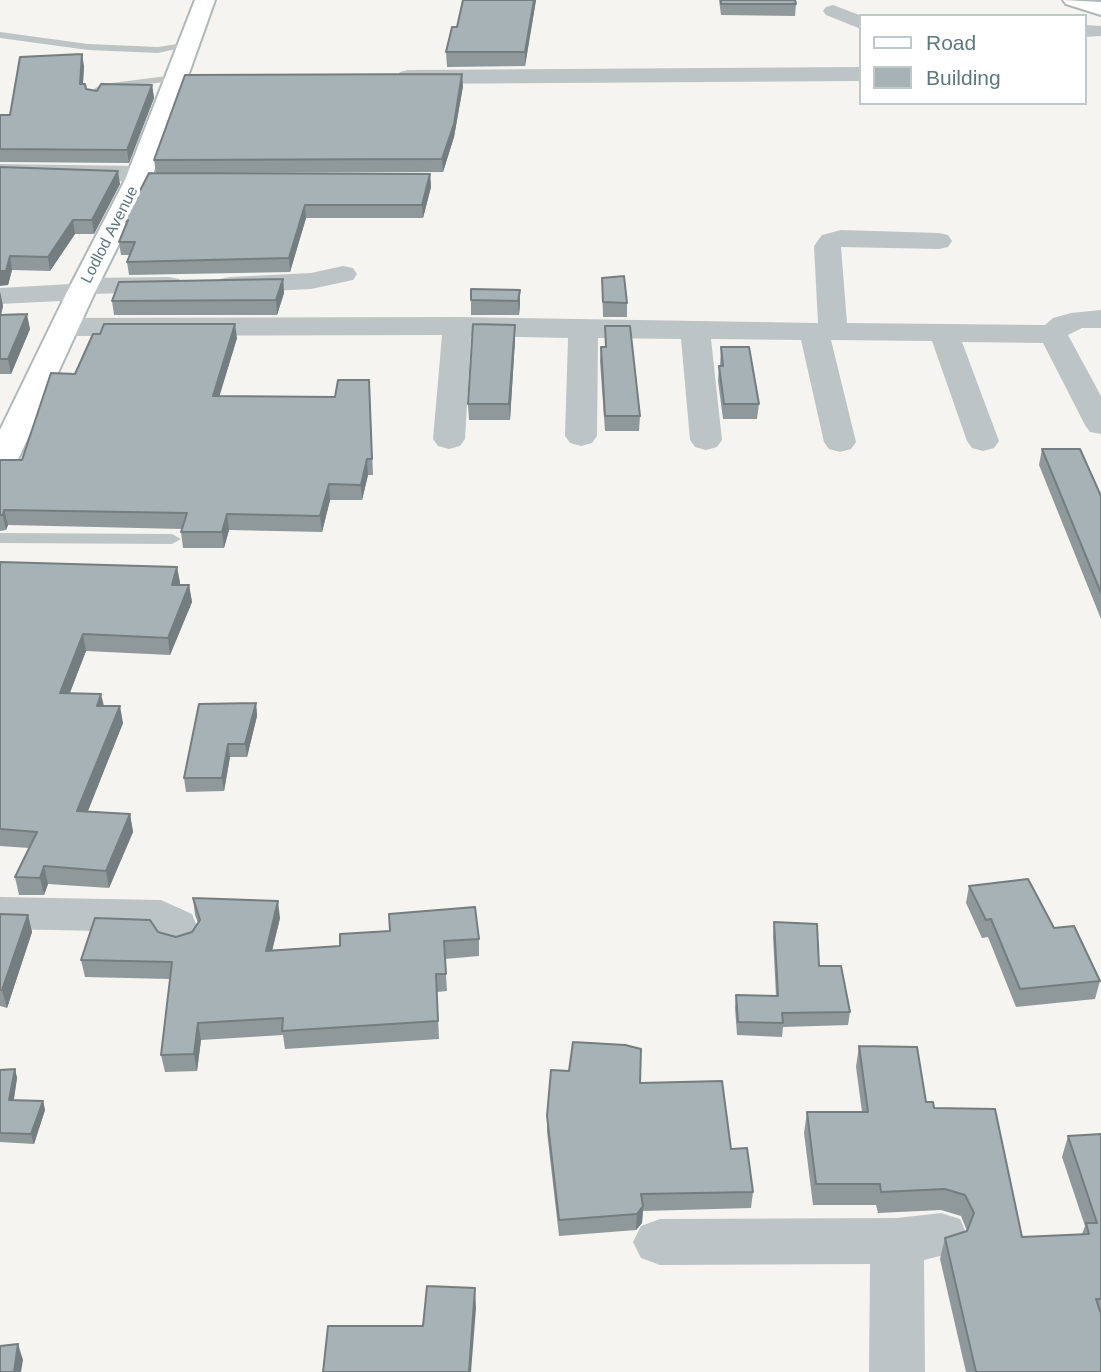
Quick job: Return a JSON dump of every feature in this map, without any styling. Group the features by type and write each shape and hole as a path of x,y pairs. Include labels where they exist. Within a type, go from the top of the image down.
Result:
{"main road":[{"name":"Lodlod Avenue","path":"0,464 83,289 143,178 205,0"},
{"path":"1073,0 1101,9"}],"street":[{"path":"833,11 860,23"},
{"path":"385,77 860,74"},
{"path":"176,78 203,78"},
{"path":"0,171 143,178"},
{"path":"840,442 824,331 827,246 831,241 841,238 939,241"},
{"path":"0,296 83,289 311,281 343,274"},
{"path":"64,331 241,332 487,328 1053,334 1063,324 1101,319"},
{"path":"581,436 583,329"},
{"path":"449,439 456,330"},
{"path":"695,330 706,440"},
{"path":"944,333 983,441"},
{"path":"1053,334 1088,380 1101,425"},
{"path":"0,913 161,916 176,925 178,936"},
{"path":"660,1242 919,1238 897,1372"}],"lane":[{"path":"0,35 88,47 158,50 190,45"},
{"path":"94,99 99,90 108,86 176,78"},
{"path":"0,538 172,539"}],"building":[{"path":"463,0 534,0 525,52 446,52 452,27 457,27"},
{"path":"721,0 795,0 796,4 721,4"},
{"path":"82,54 80,84 85,84 86,89 97,91 101,84 152,85 127,150 0,149 0,115 10,115 20,57"},
{"path":"462,74 454,124 442,159 154,160 185,75"},
{"path":"0,167 118,171 92,220 73,220 48,257 10,256 6,271 0,271"},
{"path":"149,173 430,174 422,205 305,205 289,258 127,262 135,242 119,242 128,220 125,220"},
{"path":"624,276 627,303 603,302 602,278"},
{"path":"283,279 276,300 112,301 119,282"},
{"path":"471,289 520,290 518,301 471,300"},
{"path":"27,314 8,359 0,359 0,315"},
{"path":"104,324 235,324 213,396 335,397 338,380 369,380 372,459 367,459 361,485 329,484 320,516 227,514 222,532 181,532 187,513 4,510 3,515 0,515 0,460 22,460 51,373 75,374 93,334 100,334"},
{"path":"473,324 515,325 509,404 468,404"},
{"path":"605,326 630,326 640,416 605,416 601,347 606,347"},
{"path":"721,347 749,347 759,404 724,404 719,366 723,366"},
{"path":"1042,449 1080,449 1101,496 1101,593"},
{"path":"0,562 177,567 172,585 189,585 168,638 83,634 60,693 101,694 97,706 120,706 77,811 130,814 106,871 44,866 40,878 15,877 37,832 0,829"},
{"path":"256,703 245,744 228,744 222,778 184,778 199,704"},
{"path":"1028,879 1054,928 1074,926 1100,981 1020,989 991,919 986,920 969,886"},
{"path":"193,898 278,901 266,951 340,946 340,934 390,931 389,914 475,907 479,939 444,941 446,974 436,974 438,1021 282,1031 283,1018 198,1023 194,1054 161,1055 172,962 81,960 95,918 150,920 158,932 176,937 192,932 200,920"},
{"path":"0,914 28,915 2,990 0,990"},
{"path":"774,922 817,924 819,966 841,966 850,1012 782,1013 783,1023 738,1022 736,995 778,996"},
{"path":"573,1042 625,1045 641,1049 640,1083 722,1081 731,1149 747,1148 753,1192 641,1194 643,1206 637,1214 559,1220 547,1116 551,1070 569,1071"},
{"path":"859,1046 917,1047 926,1102 933,1102 934,1108 995,1109 1022,1237 1089,1234 1086,1223 1097,1223 1068,1136 1101,1134 1101,1299 1096,1299 1101,1314 1101,1372 976,1372 945,1238 967,1231 974,1213 965,1195 945,1189 881,1192 880,1184 816,1184 807,1112 868,1112"},
{"path":"15,1069 9,1100 43,1101 31,1134 0,1133 0,1070"},
{"path":"427,1286 475,1288 469,1372 323,1372 328,1326 423,1326"},
{"path":"18,1344 14,1372 0,1372 0,1346"}]}
